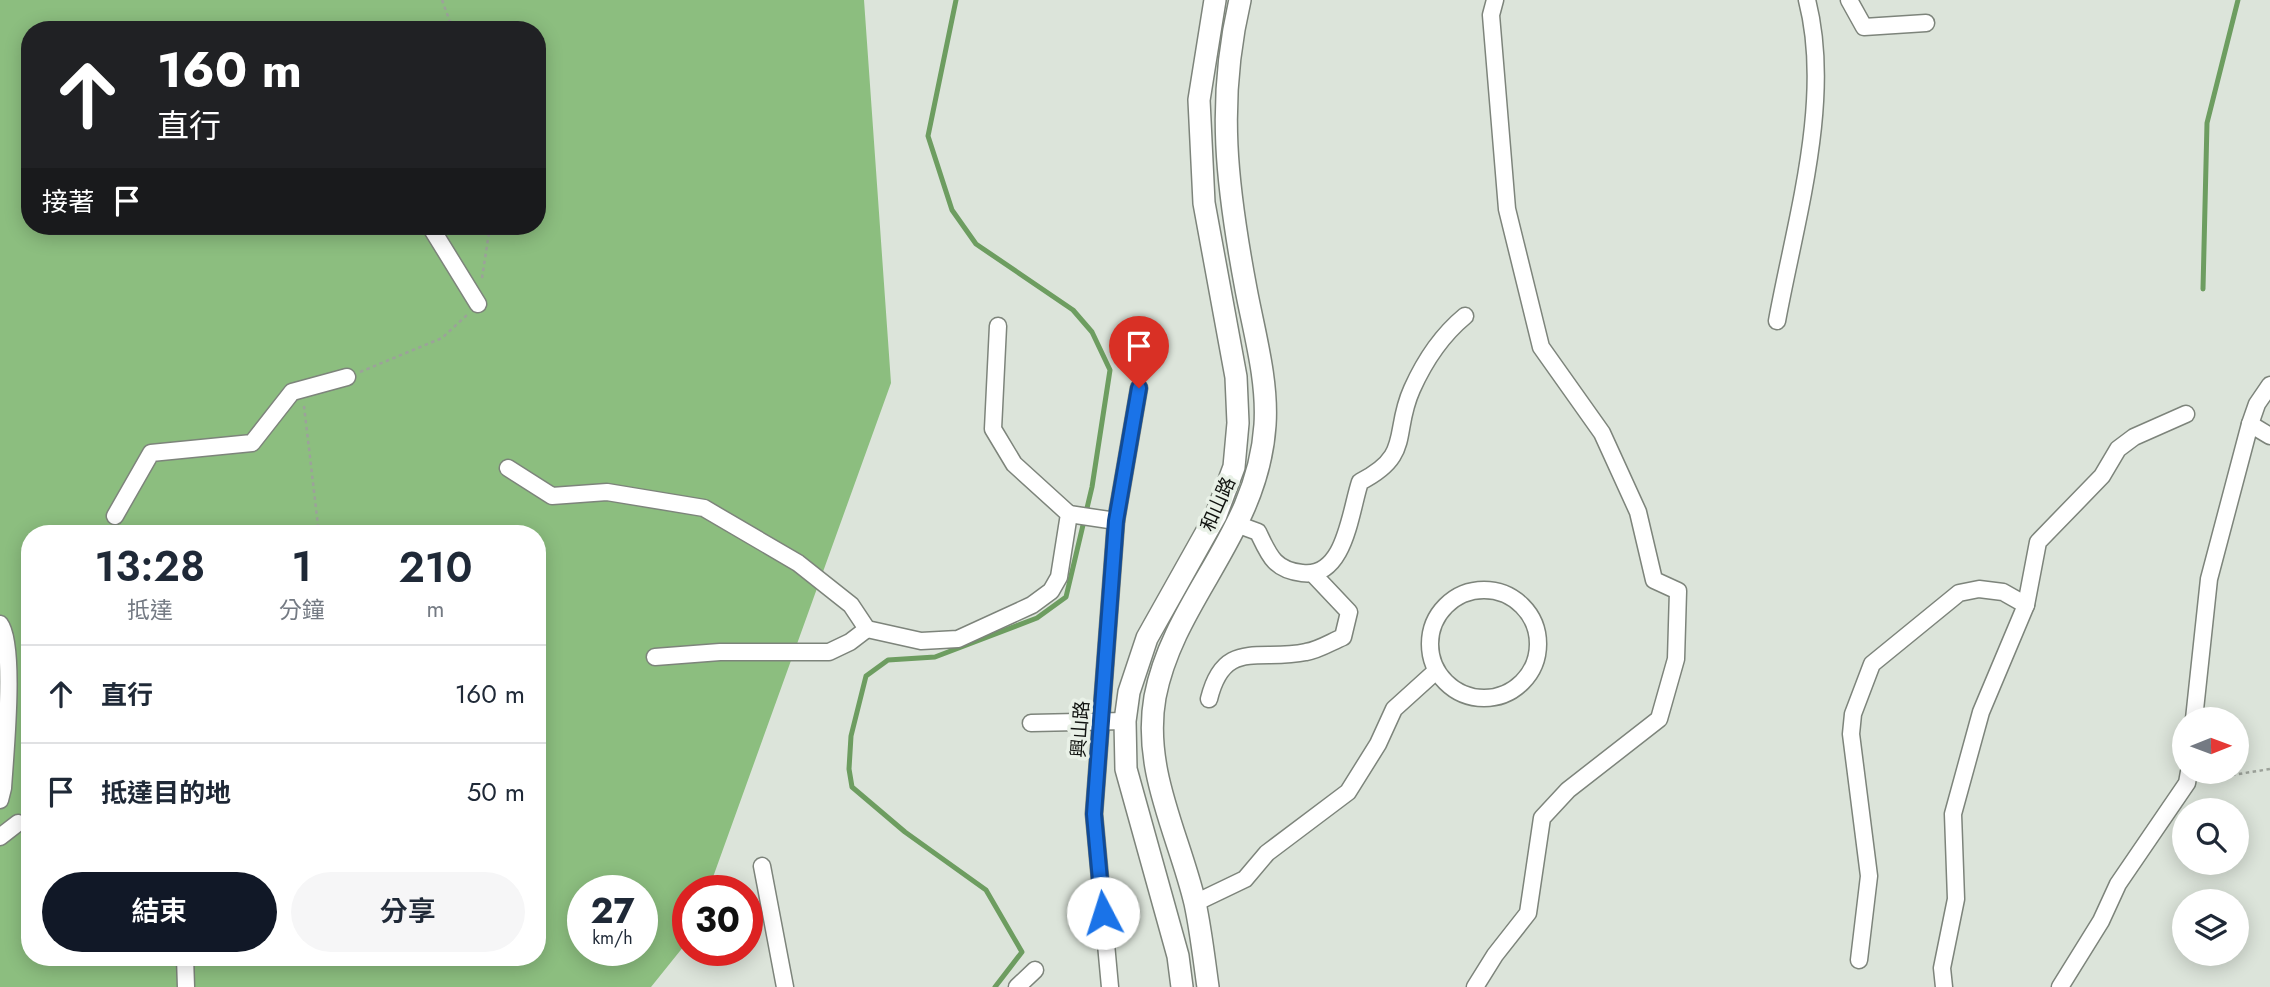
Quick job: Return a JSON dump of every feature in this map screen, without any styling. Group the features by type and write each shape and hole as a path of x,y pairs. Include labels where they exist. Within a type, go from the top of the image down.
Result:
{"main road":[{"name":"和山路","path":"1182,987 1178,956 1126,769 1125,721 1129,692 1147,638 1216,515 1234,467 1238,423 1236,377 1203,204 1199,113 1215,0"},
{"name":"和山路","path":"1208,987 1195,903 1154,768 1155,698 1173,642 1238,525 1260,468 1266,422 1261,369 1229,197 1224,102 1240,0"}],"street":[{"path":"1777,321 1814,120 1815,69 1807,0"},
{"path":"1849,0 1864,27 1926,23"},
{"path":"1475,987 1495,955 1528,913 1542,818 1568,790 1659,719 1676,659 1678,590 1654,580 1638,512 1602,433 1541,347 1507,209 1493,7"},
{"path":"436,235 478,304"},
{"path":"1238,525 1258,532 1272,561 1294,572 1314,575 1330,566 1342,545 1360,482 1377,473 1397,453 1411,390 1443,334 1465,316"},
{"path":"998,326 993,429 1014,464 1069,514 1116,521"},
{"path":"115,516 151,453 251,443 292,392 347,377"},
{"path":"2195,707 2209,579 2250,424 2257,404 2270,385"},
{"name":"興山路","path":"1110,987 1094,814 1116,521 1139,388"},
{"path":"1944,987 1942,968 1956,899 1953,814 1981,712 2026,606 2038,542 2102,476 2118,449 2134,438 2186,414"},
{"path":"2250,424 2270,436"},
{"path":"508,468 552,496 607,492 704,508 798,563 851,605 867,629 921,641 958,639 1032,605 1051,591 1059,577 1069,514"},
{"path":"1209,699 1214,675 1234,658 1307,652 1343,637 1349,612 1314,575"},
{"path":"1859,960 1869,876 1851,734 1853,714 1872,664 1959,593 1979,589 2003,592 2026,606"},
{"path":"1478,590 1499,592 1518,601 1532,618 1538,638 1536,659 1527,678 1511,692 1490,699 1469,697 1450,687 1436,671 1430,650 1432,629 1441,610 1457,596 1478,590"},
{"path":"0,624 6,631 9,655 3,788 0,800"},
{"path":"655,657 720,652 829,652 850,642 867,629"},
{"path":"1195,903 1245,879 1268,853 1348,792 1378,744 1394,709 1436,671"},
{"path":"1031,723 1125,721"},
{"path":"2060,987 2101,920 2118,884 2186,784"},
{"path":"0,837 18,823"},
{"path":"762,866 786,987"},
{"path":"185,966 186,987"},
{"path":"1017,987 1035,970"}],"path":[{"path":"442,0 450,21"},
{"path":"347,377 442,338 478,304 489,235"},
{"path":"304,404 317,525"},
{"path":"2249,772 2270,769"}],"green space":[{"path":"0,0 864,0 891,383 714,875 672,875 672,961 651,987 0,987"}],"waterway":[{"path":"956,0 928,136 952,210 976,244 1073,310 1092,332 1110,370 1092,487 1066,597 1037,618 935,657 888,660 866,676 851,736 849,769 852,787 905,832 986,890 1022,952 995,987"},
{"path":"2203,289 2207,123 2238,0"}],"route":[{"path":"1103,913 1094,814 1116,521 1139,388"}]}
